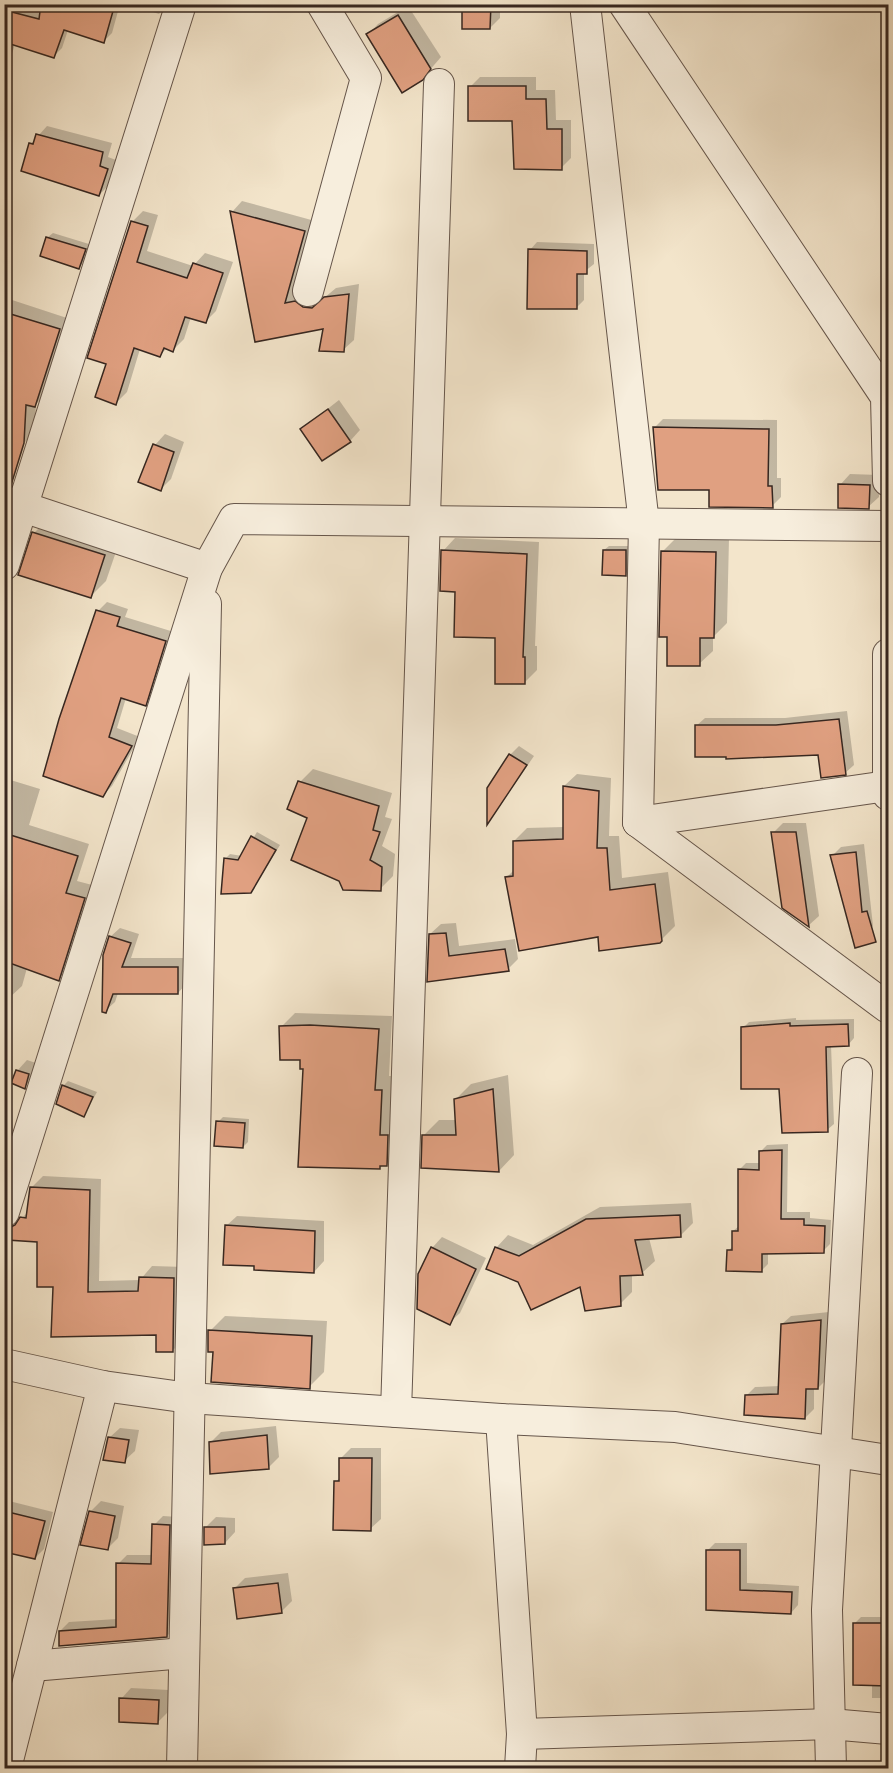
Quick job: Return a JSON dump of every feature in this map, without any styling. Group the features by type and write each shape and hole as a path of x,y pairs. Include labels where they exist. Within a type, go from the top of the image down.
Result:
{"street":[{"path":"4,565 14,504 181,4"},
{"path":"308,291 366,78 322,4"},
{"path":"585,4 645,524 638,822"},
{"path":"624,4 887,397 888,481"},
{"path":"396,1412 439,84"},
{"path":"14,504 207,568"},
{"path":"6,1204 207,568 234,519 888,526"},
{"path":"182,1768 207,568"},
{"path":"638,822 888,791 888,654"},
{"path":"638,822 888,1008"},
{"path":"831,1768 827,1610 834,1451 857,1073"},
{"path":"4,1364 103,1386 189,1398 501,1419 675,1427 888,1460"},
{"path":"6,1768 13,1709 32,1666 103,1386"},
{"path":"501,1419 522,1734 520,1768"},
{"path":"32,1666 184,1653"},
{"path":"522,1734 830,1724 888,1729"}],"building":[{"path":"41,4 115,4 104,43 64,30 54,58 4,42 4,10 39,19"},
{"path":"462,4 491,4 490,29 462,29"},
{"path":"398,15 431,69 423,80 402,93 366,34"},
{"path":"468,86 526,86 526,99 546,99 547,129 562,129 562,170 514,169 512,121 468,121"},
{"path":"36,134 103,152 100,166 108,169 99,196 21,171 29,143 33,144"},
{"path":"230,211 305,231 285,303 295,301 303,307 312,308 324,297 349,294 344,352 319,351 323,329 255,342"},
{"path":"131,221 148,226 137,262 187,278 193,263 223,273 206,323 185,317 173,352 164,348 160,357 134,348 116,405 95,397 106,364 87,358"},
{"path":"46,237 86,249 79,269 40,256"},
{"path":"528,249 587,251 587,274 577,274 577,309 527,309"},
{"path":"4,312 60,329 35,407 26,405 24,443 12,482 4,482"},
{"path":"328,409 351,442 322,461 300,429"},
{"path":"653,427 769,429 768,486 772,486 773,508 709,507 709,490 658,490"},
{"path":"153,444 174,452 161,491 138,482"},
{"path":"838,484 870,485 869,509 838,508"},
{"path":"32,532 105,555 91,598 18,575"},
{"path":"441,550 527,554 523,657 525,657 525,684 495,684 495,638 454,637 455,592 440,591"},
{"path":"603,550 626,550 626,576 602,575"},
{"path":"661,551 716,552 714,638 700,638 700,666 667,666 667,637 659,637"},
{"path":"96,610 120,617 117,626 166,641 146,706 121,698 109,737 132,746 103,797 43,776 59,719"},
{"path":"839,719 846,775 821,778 818,755 726,759 726,757 695,757 695,725 776,725"},
{"path":"509,754 527,765 487,825 487,788"},
{"path":"298,781 379,806 373,830 380,832 370,860 382,867 381,891 343,890 339,881 291,860 307,818 287,809"},
{"path":"563,786 599,791 597,848 607,848 610,890 655,884 662,941 660,943 599,951 598,937 519,951 505,877 513,876 513,841 563,839"},
{"path":"771,832 796,832 809,927 782,908"},
{"path":"4,833 78,856 66,893 85,898 59,981 4,961"},
{"path":"251,836 276,850 251,893 221,894 224,858 238,860"},
{"path":"856,852 862,912 867,911 876,942 855,948 830,855"},
{"path":"446,933 449,956 505,949 509,971 427,982 429,934"},
{"path":"109,936 131,943 122,967 178,967 178,994 113,994 106,1013 102,1012 103,955"},
{"path":"790,1023 790,1026 848,1024 849,1046 826,1047 828,1132 782,1133 779,1089 741,1089 741,1027"},
{"path":"310,1025 379,1029 375,1090 382,1090 380,1135 388,1135 387,1166 380,1166 380,1169 298,1167 303,1069 300,1069 300,1060 280,1060 279,1026"},
{"path":"16,1070 29,1074 25,1089 11,1083"},
{"path":"62,1085 93,1097 84,1117 56,1104"},
{"path":"493,1089 499,1172 421,1168 422,1135 456,1135 454,1099"},
{"path":"216,1121 245,1123 243,1148 214,1146"},
{"path":"782,1150 781,1219 804,1219 804,1225 825,1226 824,1253 762,1254 762,1272 726,1271 727,1250 732,1250 732,1231 738,1231 738,1169 759,1170 759,1151"},
{"path":"30,1187 90,1190 88,1292 138,1291 139,1277 174,1278 173,1352 156,1352 156,1335 51,1337 53,1287 37,1287 37,1242 7,1240 7,1229 15,1225 20,1217 26,1218"},
{"path":"680,1215 681,1237 635,1240 643,1275 620,1276 621,1306 585,1311 580,1287 531,1310 518,1282 486,1269 495,1247 519,1256 586,1219"},
{"path":"225,1225 315,1231 314,1273 254,1270 254,1266 223,1265"},
{"path":"431,1247 476,1269 450,1325 417,1309 418,1274"},
{"path":"821,1320 818,1389 806,1389 805,1419 744,1415 745,1395 778,1394 781,1324"},
{"path":"208,1330 312,1336 310,1389 211,1382 213,1352 208,1352"},
{"path":"267,1435 269,1469 210,1474 209,1442"},
{"path":"108,1437 129,1440 125,1463 103,1460"},
{"path":"339,1458 372,1458 371,1531 333,1530 334,1481 339,1481"},
{"path":"4,1511 45,1521 35,1559 4,1552"},
{"path":"89,1511 115,1516 108,1550 80,1545"},
{"path":"152,1524 170,1525 167,1637 59,1646 59,1631 116,1627 116,1563 151,1564"},
{"path":"204,1527 225,1527 225,1544 204,1545"},
{"path":"706,1550 740,1550 740,1590 792,1592 791,1614 706,1610"},
{"path":"278,1583 282,1613 237,1619 233,1588"},
{"path":"853,1623 888,1623 888,1686 853,1685"},
{"path":"119,1698 159,1700 158,1724 119,1722"}]}
